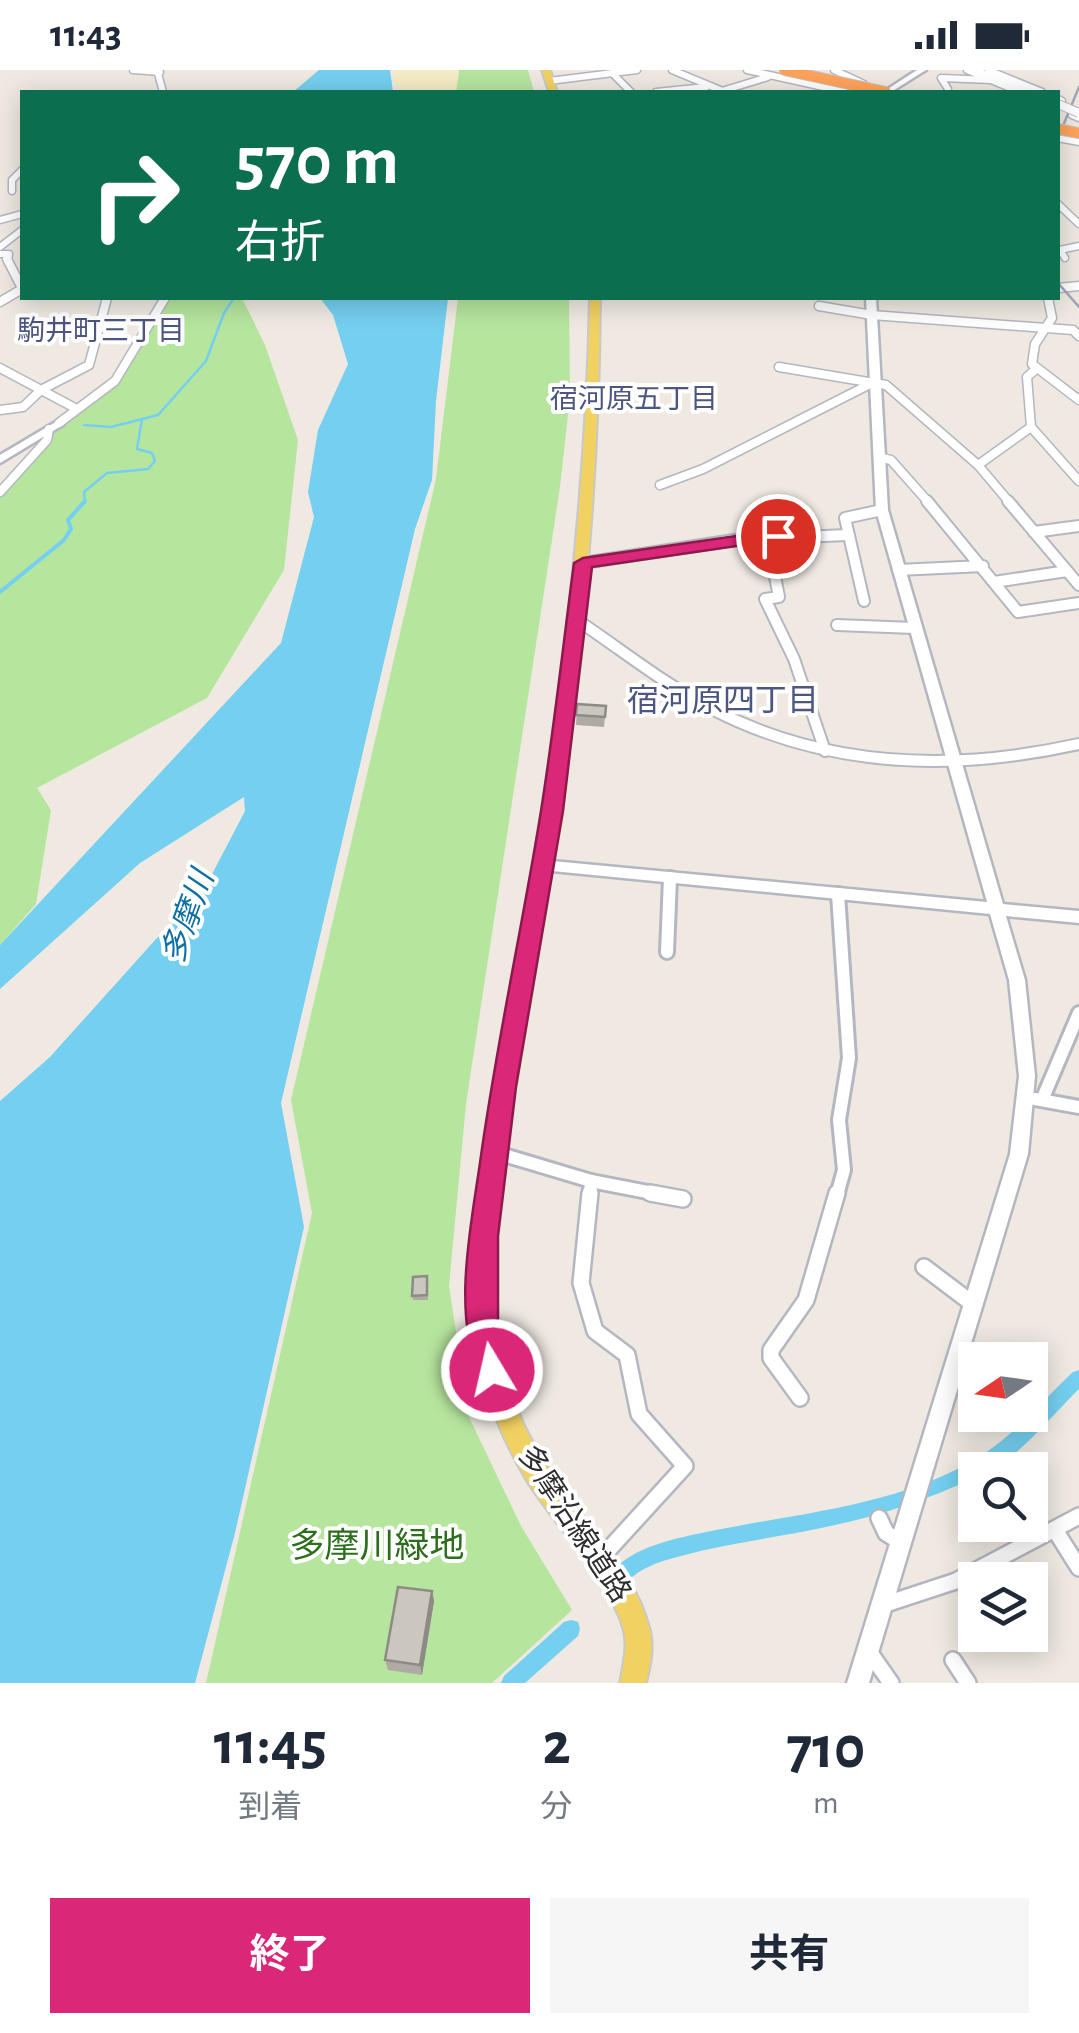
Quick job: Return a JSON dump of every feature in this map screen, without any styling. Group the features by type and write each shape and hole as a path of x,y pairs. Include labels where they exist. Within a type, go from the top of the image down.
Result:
{"highway":[{"path":"776,72 877,90"},
{"path":"776,72 856,90"}],"main road":[{"name":"多摩沿線道路","path":"595,300 595,380 577,620 480,1262 484,1325 504,1407 534,1470 626,1602 639,1646 633,1683"}],"street":[{"path":"133,70 159,71"},
{"path":"548,75 638,70"},
{"path":"672,70 720,90"},
{"path":"747,70 776,72 839,90"},
{"path":"834,70 882,90"},
{"path":"891,90 922,70"},
{"path":"967,70 1015,90"},
{"path":"977,70 1026,90"},
{"path":"988,70 1037,90"},
{"path":"729,90 776,72"},
{"path":"612,73 629,90"},
{"path":"948,89 941,78 991,80"},
{"path":"674,90 711,86"},
{"path":"11,170 20,170"},
{"path":"12,192 12,180 20,172"},
{"path":"1,191 20,192"},
{"path":"1060,206 1079,224"},
{"path":"20,232 0,251 9,254 7,261 20,285"},
{"path":"1065,258 1060,250 1079,246"},
{"path":"0,410 23,407 41,390 89,364 107,300"},
{"path":"0,460 114,381 164,300"},
{"path":"871,300 882,510 1017,980 1034,1098"},
{"path":"1049,300 1054,310"},
{"path":"1056,300 1054,321 1031,352 1036,369 1079,400"},
{"path":"819,306 872,315 955,318 1073,330 1079,336"},
{"path":"779,367 886,384 978,466 1079,586"},
{"path":"0,368 75,408"},
{"path":"1036,369 1026,382 1032,427 1079,481"},
{"path":"660,485 702,469 874,382"},
{"path":"0,492 47,440 54,426"},
{"path":"978,466 1032,427"},
{"path":"878,457 891,460 1018,612 1079,603"},
{"path":"864,601 846,518 882,510"},
{"path":"1034,532 1079,526"},
{"path":"583,563 734,540 847,535"},
{"path":"768,540 779,597 765,599 794,659 826,751"},
{"path":"898,570 983,566"},
{"path":"994,582 1067,571"},
{"path":"577,620 708,708 782,739 826,751 953,765 1031,756 1079,744"},
{"path":"837,625 914,628"},
{"path":"542,865 1079,921"},
{"path":"667,952 670,878"},
{"path":"800,1398 771,1358 771,1350 806,1300 844,1170 839,1120 848,1058 838,894"},
{"path":"858,1683 1034,1098 1053,1067 1073,1046 1079,1014"},
{"path":"1034,1098 1079,1107"},
{"path":"494,1152 591,1181 683,1199"},
{"path":"591,1181 581,1283 595,1332 627,1355 640,1414 685,1466 597,1562"},
{"path":"924,1267 973,1304"},
{"path":"883,1605 956,1581 1079,1516"},
{"path":"879,1518 886,1533 903,1543"},
{"path":"1055,1530 1079,1568"},
{"path":"868,1650 891,1683"},
{"path":"953,1660 968,1683"}],"green space":[{"path":"459,70 528,70 533,90 456,90"},
{"path":"166,300 243,300 265,345 298,440 284,570 207,698 37,788 51,810 36,904 0,945 0,497 50,440 52,430 90,405 121,374"},
{"name":"多摩川緑地","path":"458,300 569,300 570,397 560,487 466,1104 449,1286 469,1417 521,1526 572,1610 492,1683 206,1683 312,1213 291,1100 436,479"}],"sand":[{"path":"394,70 459,70 456,90 400,90 394,81"}],"water":[{"path":"319,70 390,70 393,90 295,90"},
{"name":"多摩川","path":"322,300 448,300 432,480 415,529 281,1103 304,1227 235,1533 195,1683 0,1683 0,1101 50,1057 156,939 197,903 245,811 244,797 140,863 0,989 0,945 281,643 314,517 308,492 318,430 348,364 333,315"}],"building":[{"path":"577,704 606,706 605,717 576,715"},
{"path":"427,1276 427,1295 412,1296 413,1277"},
{"path":"398,1587 432,1591 420,1665 385,1660"}],"waterway":[{"path":"142,419 158,415 206,361 233,300"},
{"path":"84,425 111,427 142,419"},
{"path":"85,501 84,492 107,473 148,469 155,461 152,453 137,449 142,419"},
{"path":"0,592 64,540 71,529 68,520 85,501"},
{"path":"617,1580 629,1568 656,1554 863,1510 943,1484 1008,1447 1079,1378"},
{"path":"511,1683 571,1629"}],"railway":[{"path":"1060,133 1079,87"},
{"path":"1060,285 1079,307"}],"district":[{"name":"駒井町三丁目","path":"101,332"},
{"name":"宿河原五丁目","path":"634,400"},
{"name":"宿河原四丁目","path":"723,701"}],"route":[{"path":"492,1370 480,1262 503,1087 552,811 583,563 778,536"}]}
